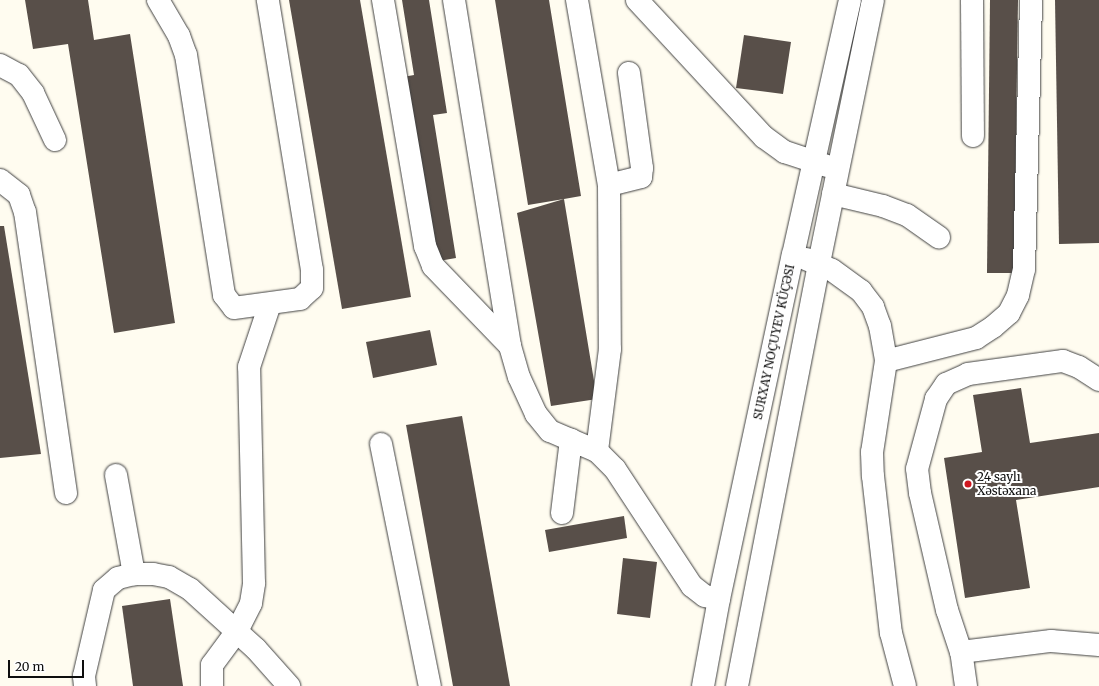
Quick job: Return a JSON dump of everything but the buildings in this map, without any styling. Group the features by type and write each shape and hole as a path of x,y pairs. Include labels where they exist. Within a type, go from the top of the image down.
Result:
{"street":[{"path":"158,0 179,36 186,55 224,295 234,308 300,299 312,288 312,270 268,0"},
{"path":"383,0 425,246 433,266 510,346"},
{"path":"454,0 510,346 519,377 536,414 550,431 597,451 615,469 692,586 705,596 719,600"},
{"path":"577,0 609,185 610,349 597,451"},
{"path":"636,0 764,137 785,152 838,170"},
{"name":"SURXAY NOÇUYEV KÜÇƏSI","path":"703,686 719,600 813,162 850,0"},
{"path":"737,686 819,263 873,0"},
{"path":"972,0 973,136"},
{"path":"886,361 976,338 993,328 1009,313 1018,295 1024,269 1031,0"},
{"path":"0,65 19,75 33,93 55,140"},
{"path":"609,185 641,178 642,168 629,73"},
{"path":"0,180 19,195 25,212 66,493"},
{"path":"833,194 883,206 907,215 939,237"},
{"path":"793,255 819,263 861,291 874,307 886,361 872,452 873,476 891,633 905,686"},
{"path":"212,686 212,665 236,631 251,604 254,583 249,367 270,304"},
{"path":"966,686 961,652 947,610 920,493 917,469 936,399 946,384 968,374 1063,361 1079,367 1099,380"},
{"path":"562,513 572,440"},
{"path":"381,444 430,686"},
{"path":"116,475 134,574"},
{"path":"85,686 84,676 104,590 118,578 134,574 169,577 190,589 256,649 289,686"},
{"path":"961,652 1051,641 1099,645"}],"place":[{"name":"24 saylı Xəstəxana","path":"968,484"}]}
